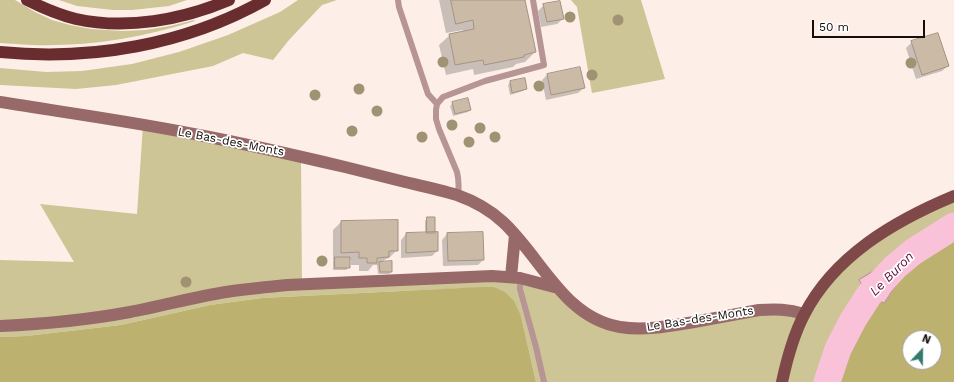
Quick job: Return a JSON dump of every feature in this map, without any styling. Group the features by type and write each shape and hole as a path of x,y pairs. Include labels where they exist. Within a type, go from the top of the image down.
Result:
{"highway":[{"path":"27,0 43,8 77,19 114,23 134,23 188,14 229,0"},
{"path":"0,52 61,55 102,52 141,46 180,36 218,22 265,0"}],"main road":[{"path":"782,382 791,347 804,314 818,292 844,261 870,241 898,223 954,196"}],"street":[{"name":"Le Bas-des-Monts","path":"0,102 143,125 280,151 432,188 458,196 477,204 504,223 558,288 577,308 607,324 621,328 662,327 768,309 781,309 804,314"},
{"path":"515,235 515,277"},
{"path":"0,326 49,323 110,315 198,297 255,288 294,285 484,276 515,277 558,288"}],"lane":[{"path":"398,0 428,94 437,104"},
{"path":"458,196 459,178 439,129 436,114 437,104 443,97 485,81 544,65 533,0"},
{"path":"515,277 520,289 544,382"}],"shaded area":[{"path":"0,0 15,0 52,20 91,29 122,31 145,30 195,21 134,37 93,43 31,45 0,43"},
{"path":"59,0 187,0 169,6 132,10 113,10 77,6"},
{"path":"298,0 337,0 322,5 289,40 273,60 243,53 213,66 116,85 76,89 0,85 0,68 46,72 82,71 132,64 179,52 228,35 280,12"},
{"path":"571,0 641,0 665,79 592,93 577,7"},
{"path":"143,125 301,156 302,285 520,278 566,298 621,328 759,310 804,314 844,261 954,196 954,226 913,252 896,267 902,276 869,295 852,320 838,349 827,382 536,382 521,316 494,287 262,298 210,305 121,325 26,336 0,337 0,260 74,262 40,204 137,214"},
{"path":"954,226 954,382 827,382 838,349 852,320 869,295 884,303 902,276 895,267 913,252"},
{"path":"494,287 505,292 514,301 521,316 536,382 0,382 0,337 26,336 121,325 210,305 262,298"}],"water":[{"path":"891,261 902,276 884,303 869,295 859,280"}],"building":[{"path":"451,0 525,0 536,52 524,55 524,57 484,65 483,60 455,65 449,34 474,29 473,20 456,24"},
{"path":"560,1 564,19 547,22 543,4"},
{"path":"938,33 949,66 922,75 911,41"},
{"path":"580,67 585,88 551,95 547,74"},
{"path":"525,78 527,89 512,93 510,81"},
{"path":"468,98 471,110 455,114 452,102"},
{"path":"427,217 435,217 435,233 427,233"},
{"path":"398,220 398,251 389,251 389,257 377,258 377,263 367,263 367,258 359,258 359,252 341,253 341,221"},
{"path":"438,232 438,251 406,253 406,233"},
{"path":"483,232 484,260 448,261 447,233"},
{"path":"335,257 350,257 350,268 335,268"},
{"path":"392,261 392,272 380,272 379,262"}],"waterway":[{"name":"Le Buron","path":"827,382 838,349 853,320 869,295 895,267 913,252 954,226"}]}
